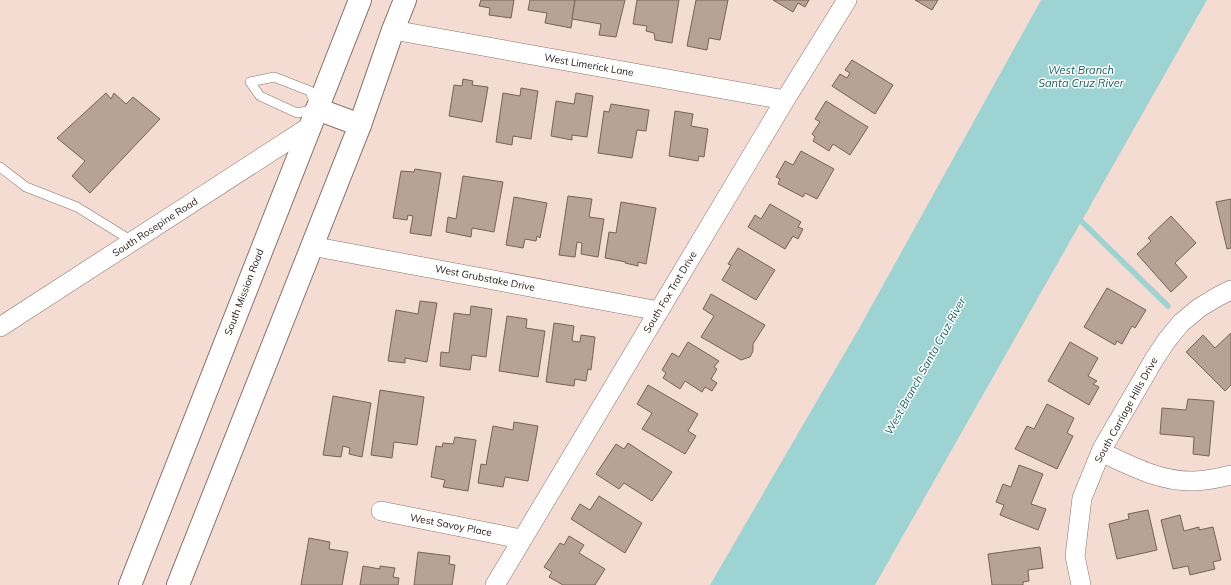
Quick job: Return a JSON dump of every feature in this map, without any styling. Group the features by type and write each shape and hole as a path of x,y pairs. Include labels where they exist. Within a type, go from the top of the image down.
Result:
{"main road":[{"name":"South Mission Road","path":"130,585 360,0"},
{"path":"178,585 360,125 405,0"},
{"path":"313,118 360,125"}],"street":[{"name":"South Fox Trot Drive","path":"495,585 521,539 564,472 785,100 847,0"},
{"name":"West Limerick Lane","path":"393,30 785,100"},
{"name":"South Rosepine Road","path":"0,326 132,242 313,118"},
{"name":"West Grubstake Drive","path":"311,246 660,311"},
{"name":"South Carriage Hills Drive","path":"1081,585 1075,556 1082,498 1101,452 1155,358 1167,340 1181,323 1199,308 1231,290"},
{"path":"1101,452 1148,474 1170,479 1195,482 1231,475"},
{"name":"West Savoy Place","path":"381,510 521,539"}],"lane":[{"path":"274,77 310,91 313,118 296,113 260,96 250,82 274,77"},
{"path":"0,167 26,187 77,207 132,242"}],"water":[{"name":"West Branch Santa Cruz River","path":"1041,0 1207,0 875,585 710,585 861,325"}],"building":[{"path":"481,0 514,0 511,18 489,15 490,8 479,6"},
{"path":"530,0 575,0 571,28 545,23 547,13 528,10"},
{"path":"575,0 625,0 616,37 599,35 601,24 572,19"},
{"path":"637,0 679,0 672,43 655,40 654,33 646,31 647,26 633,24"},
{"path":"696,0 728,0 720,40 709,38 707,50 687,46"},
{"path":"773,0 809,0 805,7 798,3 793,12"},
{"path":"915,0 938,0 932,10"},
{"path":"852,60 893,85 875,114 832,86 840,74 847,78 850,73 845,70"},
{"path":"463,79 473,81 472,85 488,87 482,122 449,116 454,85 462,86"},
{"path":"521,88 538,91 531,139 513,136 512,145 496,142 503,93 520,96"},
{"path":"106,93 111,99 114,93 126,104 133,97 160,119 90,193 72,176 85,161 57,138"},
{"path":"576,93 593,96 587,137 572,135 572,140 551,136 556,101 574,104"},
{"path":"826,101 868,127 850,155 833,144 829,151 813,141 815,137 812,134 820,122 815,119"},
{"path":"611,104 649,110 646,131 637,130 632,158 598,153 604,111 609,112"},
{"path":"675,111 693,114 691,126 708,129 704,157 699,156 698,161 669,156"},
{"path":"801,151 834,169 817,199 805,193 803,197 778,184 780,179 776,177 785,161 793,165"},
{"path":"415,169 441,173 431,236 410,233 413,216 408,215 407,220 393,218 401,171 414,172"},
{"path":"463,176 503,182 494,232 472,228 471,237 446,232 448,217 456,219"},
{"path":"568,196 592,199 589,217 604,219 598,257 581,254 582,243 577,242 575,257 559,255"},
{"path":"514,197 547,203 540,238 537,236 536,241 525,239 523,248 506,245"},
{"path":"1231,199 1231,248 1227,249 1216,202"},
{"path":"621,202 656,208 646,264 638,262 638,266 605,258 609,232 616,233"},
{"path":"770,204 801,222 798,227 803,229 798,239 793,236 785,249 748,227 755,215 761,219"},
{"path":"1171,216 1196,243 1175,263 1187,277 1171,292 1137,254 1151,241 1148,238"},
{"path":"738,248 775,270 756,300 722,280 731,265 728,264"},
{"path":"1107,288 1146,310 1135,328 1132,326 1122,344 1117,341 1115,345 1084,327"},
{"path":"711,294 765,325 753,344 753,351 750,357 741,360 701,337 714,316 703,309"},
{"path":"420,301 437,303 427,362 405,358 405,363 388,361 396,310 418,314"},
{"path":"471,306 492,309 486,357 472,355 470,370 440,366 441,352 449,353 454,313 470,315"},
{"path":"507,316 527,319 526,328 545,331 538,377 499,371"},
{"path":"554,323 574,326 572,341 580,342 581,335 595,337 591,370 588,369 586,381 575,379 574,386 546,382"},
{"path":"1231,333 1231,385 1225,391 1186,352 1203,335 1215,348"},
{"path":"688,342 719,361 714,367 717,369 711,379 717,383 712,391 705,387 702,392 685,381 680,389 663,378 666,373 662,370 672,353 679,357"},
{"path":"1070,342 1098,358 1088,376 1097,381 1093,384 1099,387 1089,405 1048,381"},
{"path":"648,385 698,414 688,431 696,436 685,454 642,429 652,413 637,404"},
{"path":"380,390 424,397 417,445 394,442 392,458 371,455"},
{"path":"333,396 371,403 362,457 349,454 350,448 343,446 341,457 323,455"},
{"path":"1188,399 1214,401 1209,456 1193,454 1194,437 1160,434 1162,408 1186,410"},
{"path":"1047,404 1074,418 1067,433 1073,436 1057,469 1015,449 1027,426 1034,429"},
{"path":"514,422 538,426 528,481 505,477 503,487 478,483 481,464 486,465 493,426 513,430"},
{"path":"455,437 476,440 468,491 443,487 445,480 431,477 436,446 442,447 443,443 453,444"},
{"path":"628,443 672,472 652,501 624,483 619,489 596,474 616,444 624,449"},
{"path":"1019,465 1043,474 1031,504 1046,509 1038,530 1000,515 1004,505 996,502 1003,484 1011,487"},
{"path":"599,496 642,523 625,553 571,519 580,504 590,510"},
{"path":"1148,510 1157,550 1117,559 1109,524 1129,519 1128,514"},
{"path":"1180,515 1184,531 1199,527 1199,530 1213,527 1221,560 1213,562 1215,569 1190,575 1188,566 1173,569 1161,520"},
{"path":"569,536 584,545 579,553 605,569 595,585 563,585 549,577 552,572 544,567 560,543 564,545"},
{"path":"309,538 330,542 329,549 348,552 342,585 301,585"},
{"path":"1040,547 1043,568 1028,570 1029,581 1023,582 1023,585 992,585 988,554"},
{"path":"418,552 450,556 449,564 455,565 452,585 414,585"},
{"path":"363,566 380,569 380,566 395,568 393,577 399,578 398,585 360,585"}],"waterway":[{"path":"1077,217 1168,306"}]}
